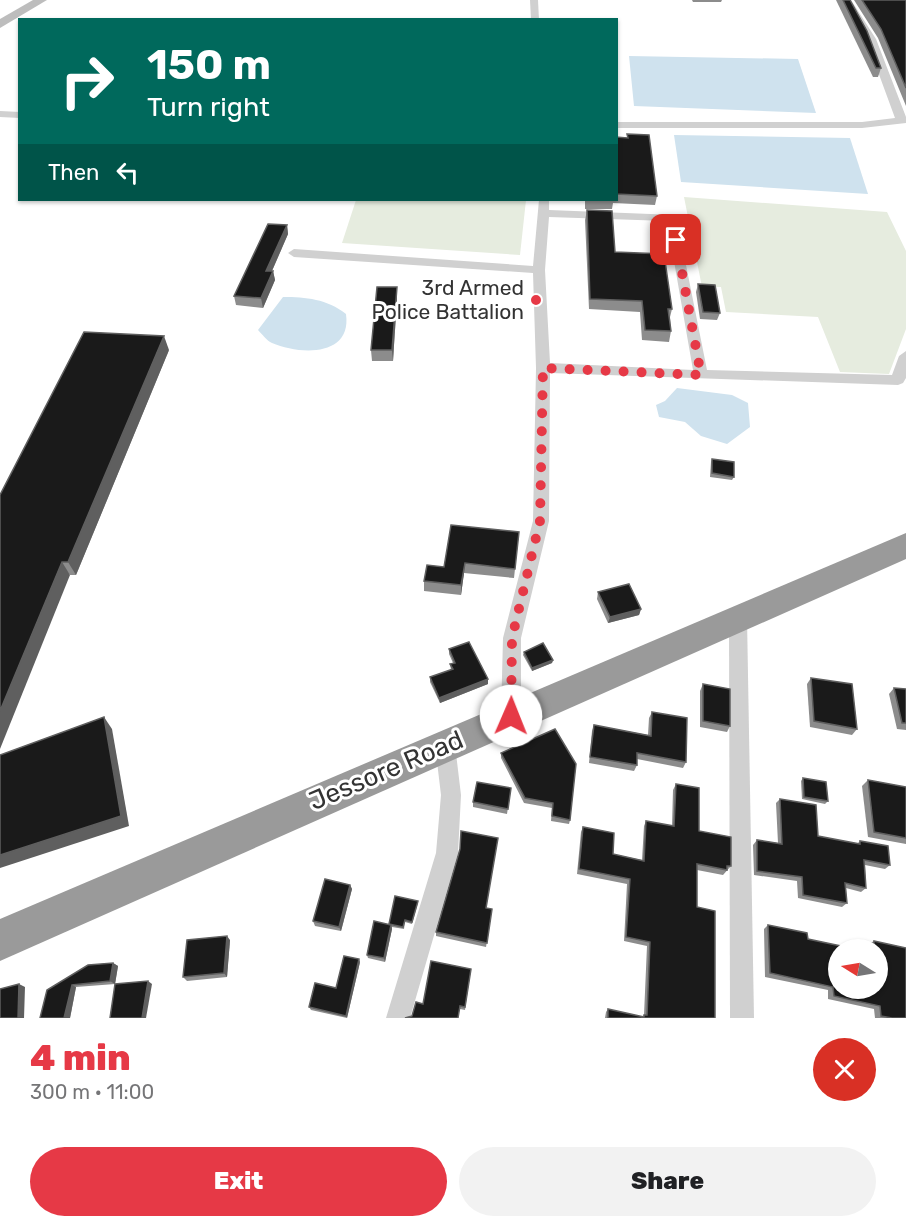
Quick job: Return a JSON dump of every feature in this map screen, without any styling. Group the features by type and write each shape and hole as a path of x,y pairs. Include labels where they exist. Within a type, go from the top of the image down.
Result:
{"highway":[{"name":"Jessore Road","path":"0,940 445,744 906,545"}],"street":[{"path":"0,23 39,0"},
{"path":"534,0 535,18"},
{"path":"618,125 862,125 904,120 871,39 847,0"},
{"path":"0,114 18,115"},
{"path":"511,716 512,638 540,521 543,368 538,270 544,206 672,218 701,375"},
{"path":"294,253 538,270"},
{"path":"543,368 898,380 906,356"},
{"path":"738,618 742,1018"},
{"path":"398,1018 447,853 451,795 445,744"}],"shaded area":[{"path":"684,197 887,212 906,251 906,329 889,374 840,372 818,317 726,312 721,287 702,287"},
{"path":"356,201 526,201 520,255 342,243"}],"water":[{"path":"629,56 798,59 816,113 634,106"},
{"path":"674,135 850,138 868,194 681,182"},
{"path":"283,297 316,300 339,309 346,314 346,328 341,338 333,345 309,350 296,350 270,342 258,330"},
{"path":"677,388 732,395 748,403 750,427 727,444 701,436 685,422 659,417 656,405 665,401"}],"building":[{"path":"843,0 850,0 867,31 881,68 876,68"},
{"path":"862,0 906,0 906,88 881,29"},
{"path":"627,134 649,135 657,196 618,194 618,137 628,138"},
{"path":"587,210 612,211 615,252 664,254 672,309 668,309 671,331 645,330 642,301 590,299"},
{"path":"268,224 287,225 266,271 273,271 261,298 234,296"},
{"path":"698,284 715,285 720,313 703,312"},
{"path":"377,287 397,287 392,350 371,350"},
{"path":"84,332 164,336 68,562 62,562 0,711 0,495"},
{"path":"712,459 734,462 734,477 712,473"},
{"path":"451,525 519,532 515,569 465,563 461,585 424,581 427,565 444,567"},
{"path":"629,584 641,609 610,617 598,592"},
{"path":"469,642 488,679 439,698 430,677 453,669 450,664 455,663 449,649"},
{"path":"543,643 553,660 532,668 524,652"},
{"path":"811,678 852,684 857,729 814,721"},
{"path":"703,684 730,689 730,726 703,721"},
{"path":"894,688 906,689 906,723 902,723"},
{"path":"652,712 687,718 686,762 637,753 637,765 590,757 594,725 651,736"},
{"path":"104,717 121,816 0,855 0,755"},
{"path":"555,729 576,764 570,820 552,816 553,803 525,798 501,753"},
{"path":"803,778 826,782 828,801 804,797"},
{"path":"868,780 906,787 906,838 874,832"},
{"path":"477,782 511,788 508,809 473,802"},
{"path":"676,784 699,788 699,831 731,837 731,866 727,866 727,870 697,864 697,907 715,911 715,1018 608,1018 608,1009 644,1017 647,1015 650,942 626,937 630,879 579,869 583,827 614,833 613,854 644,861 646,821 674,826"},
{"path":"780,799 816,805 818,836 860,844 860,841 888,846 890,865 864,860 866,888 845,883 847,903 803,895 802,877 757,871 757,840 782,844"},
{"path":"461,831 498,838 486,908 492,909 487,943 436,932 460,849"},
{"path":"325,879 350,885 339,927 313,921"},
{"path":"395,896 418,901 412,922 405,920 403,927 389,924"},
{"path":"374,921 391,925 384,958 367,955"},
{"path":"768,925 807,933 808,939 828,943 828,986 770,973"},
{"path":"227,936 224,973 183,977 187,940"},
{"path":"888,944 906,948 906,1018 881,1016 880,1006 848,999 888,999"},
{"path":"344,956 359,959 346,1016 309,1007 315,983 336,988"},
{"path":"431,961 471,969 465,1007 460,1006 458,1018 405,1018 412,1016 416,1002 423,1004"},
{"path":"113,963 110,981 72,985 64,1018 40,1018 47,990 88,965"},
{"path":"148,981 142,1018 110,1018 115,984"},
{"path":"19,984 18,1018 0,1018 0,989"}],"place":[{"name":"3rd Armed Police Battalion","path":"536,300"}],"route":[{"path":"511,716 512,638 540,521 543,368 701,375 676,240"}]}
